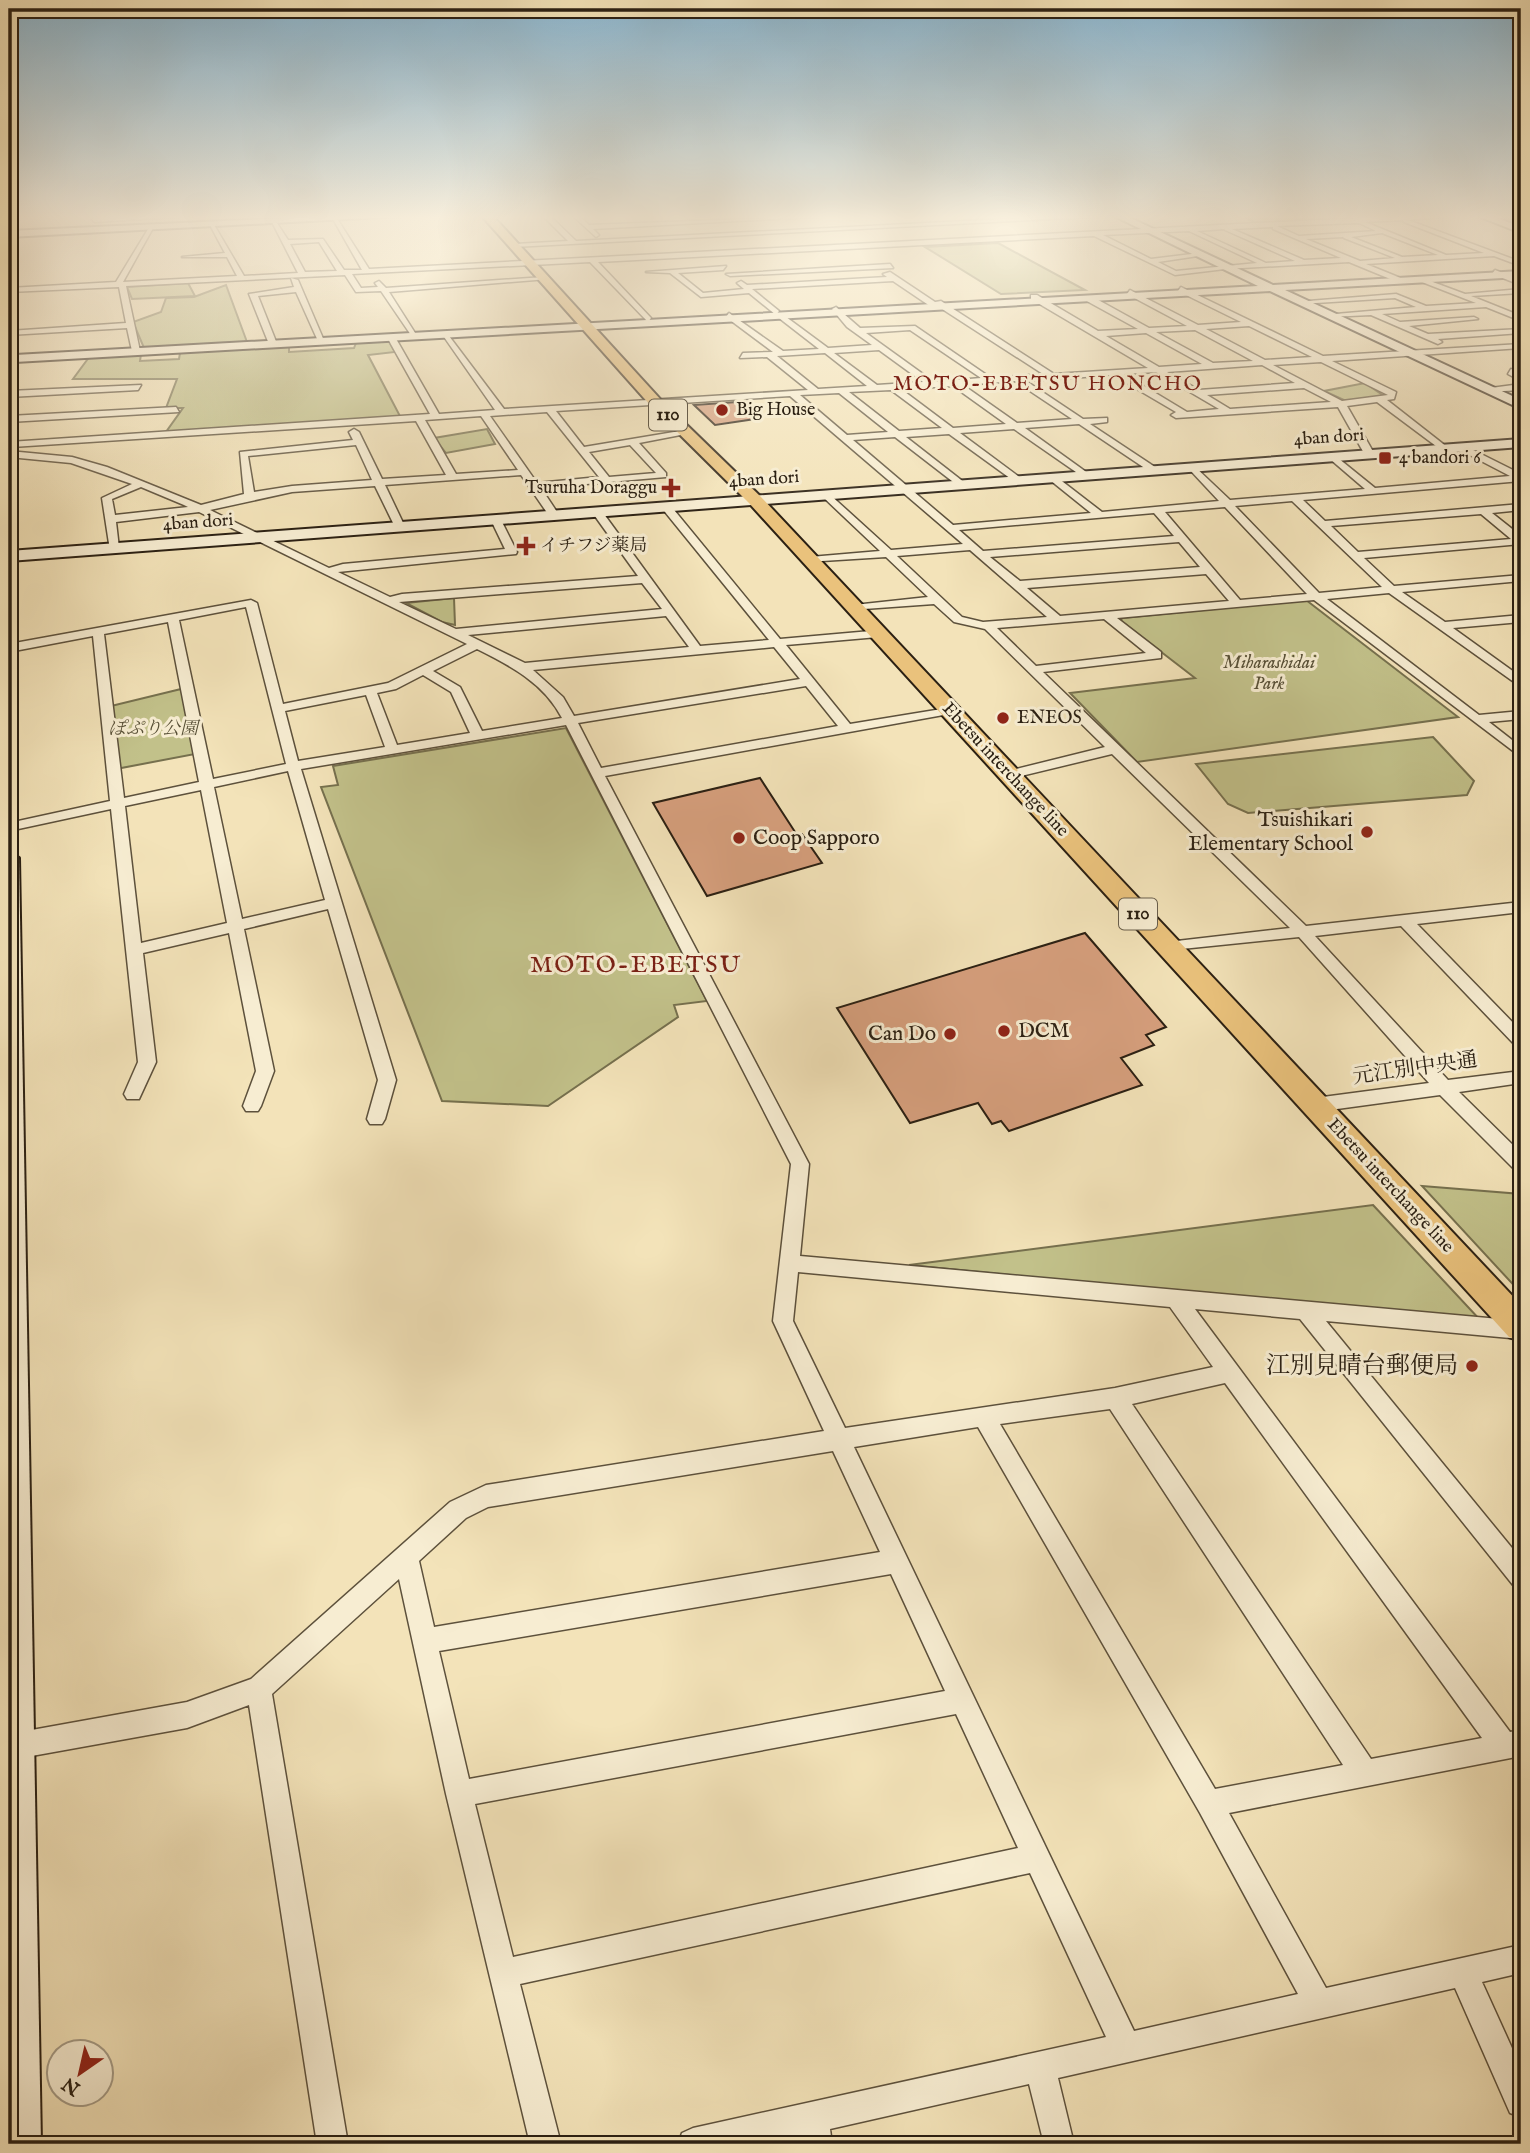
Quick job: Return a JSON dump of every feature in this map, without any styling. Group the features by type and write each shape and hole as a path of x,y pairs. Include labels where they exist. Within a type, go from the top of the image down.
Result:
{"main road":[{"name":"Ebetsu interchange line","path":"577,315 656,403 755,500 1521,1329"}],"street":[{"path":"9,315 9,396 138,387"},
{"path":"128,315 136,351"},
{"path":"262,315 273,344"},
{"path":"310,315 322,341"},
{"path":"401,315 414,336"},
{"path":"644,315 648,320"},
{"path":"9,359 755,315"},
{"path":"781,315 876,389"},
{"path":"842,315 858,331 933,385"},
{"path":"955,315 1053,377"},
{"path":"1065,315 1228,411"},
{"path":"1120,315 1213,367"},
{"path":"1176,315 1340,404 1370,455"},
{"path":"1116,373 1181,414 1340,404 1393,394 1233,315"},
{"path":"1329,315 1521,405"},
{"path":"1380,315 1457,351"},
{"path":"1466,315 1504,332"},
{"path":"586,326 648,320 731,317 780,353"},
{"path":"1398,324 1474,319"},
{"path":"1097,334 1251,324"},
{"path":"9,333 131,325"},
{"path":"858,331 912,328 990,381"},
{"path":"1427,337 1521,331"},
{"path":"446,334 502,413"},
{"path":"391,337 436,417"},
{"path":"743,356 881,347"},
{"path":"9,444 1519,348"},
{"path":"769,354 817,393"},
{"path":"1511,372 1521,378"},
{"path":"1017,379 1155,471"},
{"path":"956,384 1086,476"},
{"path":"1196,393 1307,386"},
{"path":"1487,389 1521,387"},
{"path":"9,410 121,402 121,388"},
{"path":"894,388 1018,481"},
{"path":"842,391 961,485"},
{"path":"793,394 1057,619"},
{"path":"1378,398 1444,449"},
{"path":"9,419 176,410"},
{"path":"550,410 607,481"},
{"path":"484,414 554,515"},
{"path":"419,418 453,478"},
{"path":"845,438 1104,420"},
{"path":"349,423 400,527"},
{"path":"582,450 686,433"},
{"path":"249,496 243,454 359,442"},
{"path":"534,486 663,475 633,442"},
{"name":"4ban dori","path":"9,556 1521,443"},
{"path":"1464,448 1521,478"},
{"path":"9,454 72,460 200,509 523,667 559,700 800,1164 783,1321 1127,2048"},
{"path":"1332,457 1371,489"},
{"path":"1193,468 1315,596 1521,753"},
{"path":"110,519 200,509 249,496 292,489 524,472"},
{"path":"1054,478 1100,515"},
{"path":"950,528 1227,504 1293,495 1521,478"},
{"path":"114,548 107,498 140,484"},
{"path":"827,495 958,620 987,625 1521,578"},
{"path":"1293,495 1391,589 1521,683"},
{"path":"666,507 847,728"},
{"path":"1323,524 1521,508"},
{"path":"1157,510 1237,603"},
{"path":"1484,511 1521,541"},
{"path":"597,512 697,650"},
{"path":"330,571 343,567 512,552 496,520"},
{"path":"810,560 1182,539"},
{"path":"1356,555 1521,541"},
{"path":"1018,585 1209,570"},
{"path":"391,601 402,597 645,579"},
{"path":"854,608 937,600"},
{"path":"9,648 251,603 293,766 387,1080 376,1119"},
{"path":"455,633 669,612"},
{"path":"1033,670 1157,655 1105,614"},
{"path":"173,618 265,1071 252,1106"},
{"path":"1442,626 1521,618"},
{"path":"987,625 1303,932 1444,1088 1521,1164"},
{"path":"98,632 147,1062 133,1094"},
{"path":"523,667 878,633"},
{"path":"278,709 392,686 477,643"},
{"path":"1497,665 1521,663"},
{"path":"424,670 456,690 478,737"},
{"path":"9,827 293,766 571,723 810,681"},
{"path":"370,690 392,749"},
{"path":"597,773 949,710"},
{"path":"1477,719 1521,715"},
{"path":"1009,775 1115,749"},
{"path":"9,858 15,1746 13,1868 19,2144"},
{"path":"133,950 334,902"},
{"path":"1168,947 1521,907"},
{"path":"1404,920 1521,1041"},
{"name":"元江別中央通","path":"1315,1105 1521,1077"},
{"path":"790,1263 1521,1329"},
{"path":"1175,1298 1229,1373 1513,1744 1209,1804"},
{"path":"1305,1311 1521,1577"},
{"path":"15,1746 187,1715 259,1689 458,1510 486,1496 984,1416 1115,1398 1229,1373"},
{"path":"1115,1398 1365,1774"},
{"path":"984,1416 1209,1804 1319,2004"},
{"path":"406,1557 459,1794 545,2144"},
{"path":"426,1641 897,1561"},
{"path":"259,1689 332,2144"},
{"path":"459,1794 963,1700"},
{"path":"505,1973 1038,1858"},
{"path":"692,2144 815,2131 1040,2067 1521,1959"},
{"path":"1463,1972 1521,2102"},
{"path":"1040,2067 1059,2144"}],"green space":[{"path":"151,315 237,315 247,342 144,348 133,322"},
{"path":"389,341 395,352 368,355 401,418 166,432 183,408 166,408 177,379 73,379 90,356 141,354 140,361 179,359 180,353 289,346 289,352 354,348 356,343"},
{"path":"1365,383 1384,396 1346,401 1324,391"},
{"path":"487,429 495,444 446,453 434,438"},
{"path":"454,598 455,625 442,622 406,603"},
{"name":"Miharashidai Park","path":"1306,600 1458,717 1137,762 1070,693 1195,678 1121,621 1122,618"},
{"name":"ぽぷり公園","path":"181,689 195,754 116,769 111,706"},
{"path":"566,728 707,1001 674,1005 678,1017 548,1106 442,1101 321,787 338,785 333,766"},
{"path":"1433,737 1474,781 1467,795 1248,813 1228,804 1196,764"},
{"path":"1422,1186 1521,1194 1521,1293"},
{"path":"1373,1205 1482,1322 909,1265"}],"building":[{"name":"Big House","path":"737,402 755,419 715,425 694,405"},
{"name":"Coop Sapporo","path":"760,778 797,835 802,834 822,863 707,896 653,803"},
{"name":"DCM","path":"1085,933 1166,1027 1146,1035 1154,1045 1121,1058 1142,1085 1009,1131 1001,1121 992,1124 978,1103 910,1123 837,1008"}],"place":[{"name":"Big House","path":"722,410"},
{"name":"4 bandori 6","path":"1385,458"},
{"name":"Tsuruha Doraggu","path":"671,488"},
{"name":"イチフジ薬局","path":"526,546"},
{"name":"ENEOS","path":"1003,718"},
{"name":"Tsuishikari Elementary School","path":"1367,832"},
{"name":"Coop Sapporo","path":"739,838"},
{"name":"DCM","path":"1004,1031"},
{"name":"Can Do","path":"950,1034"},
{"name":"江別見晴台郵便局","path":"1472,1366"}],"district":[{"name":"MOTO-EBETSU HONCHO","path":"1048,384"},
{"name":"MOTO-EBETSU","path":"636,965"}]}
